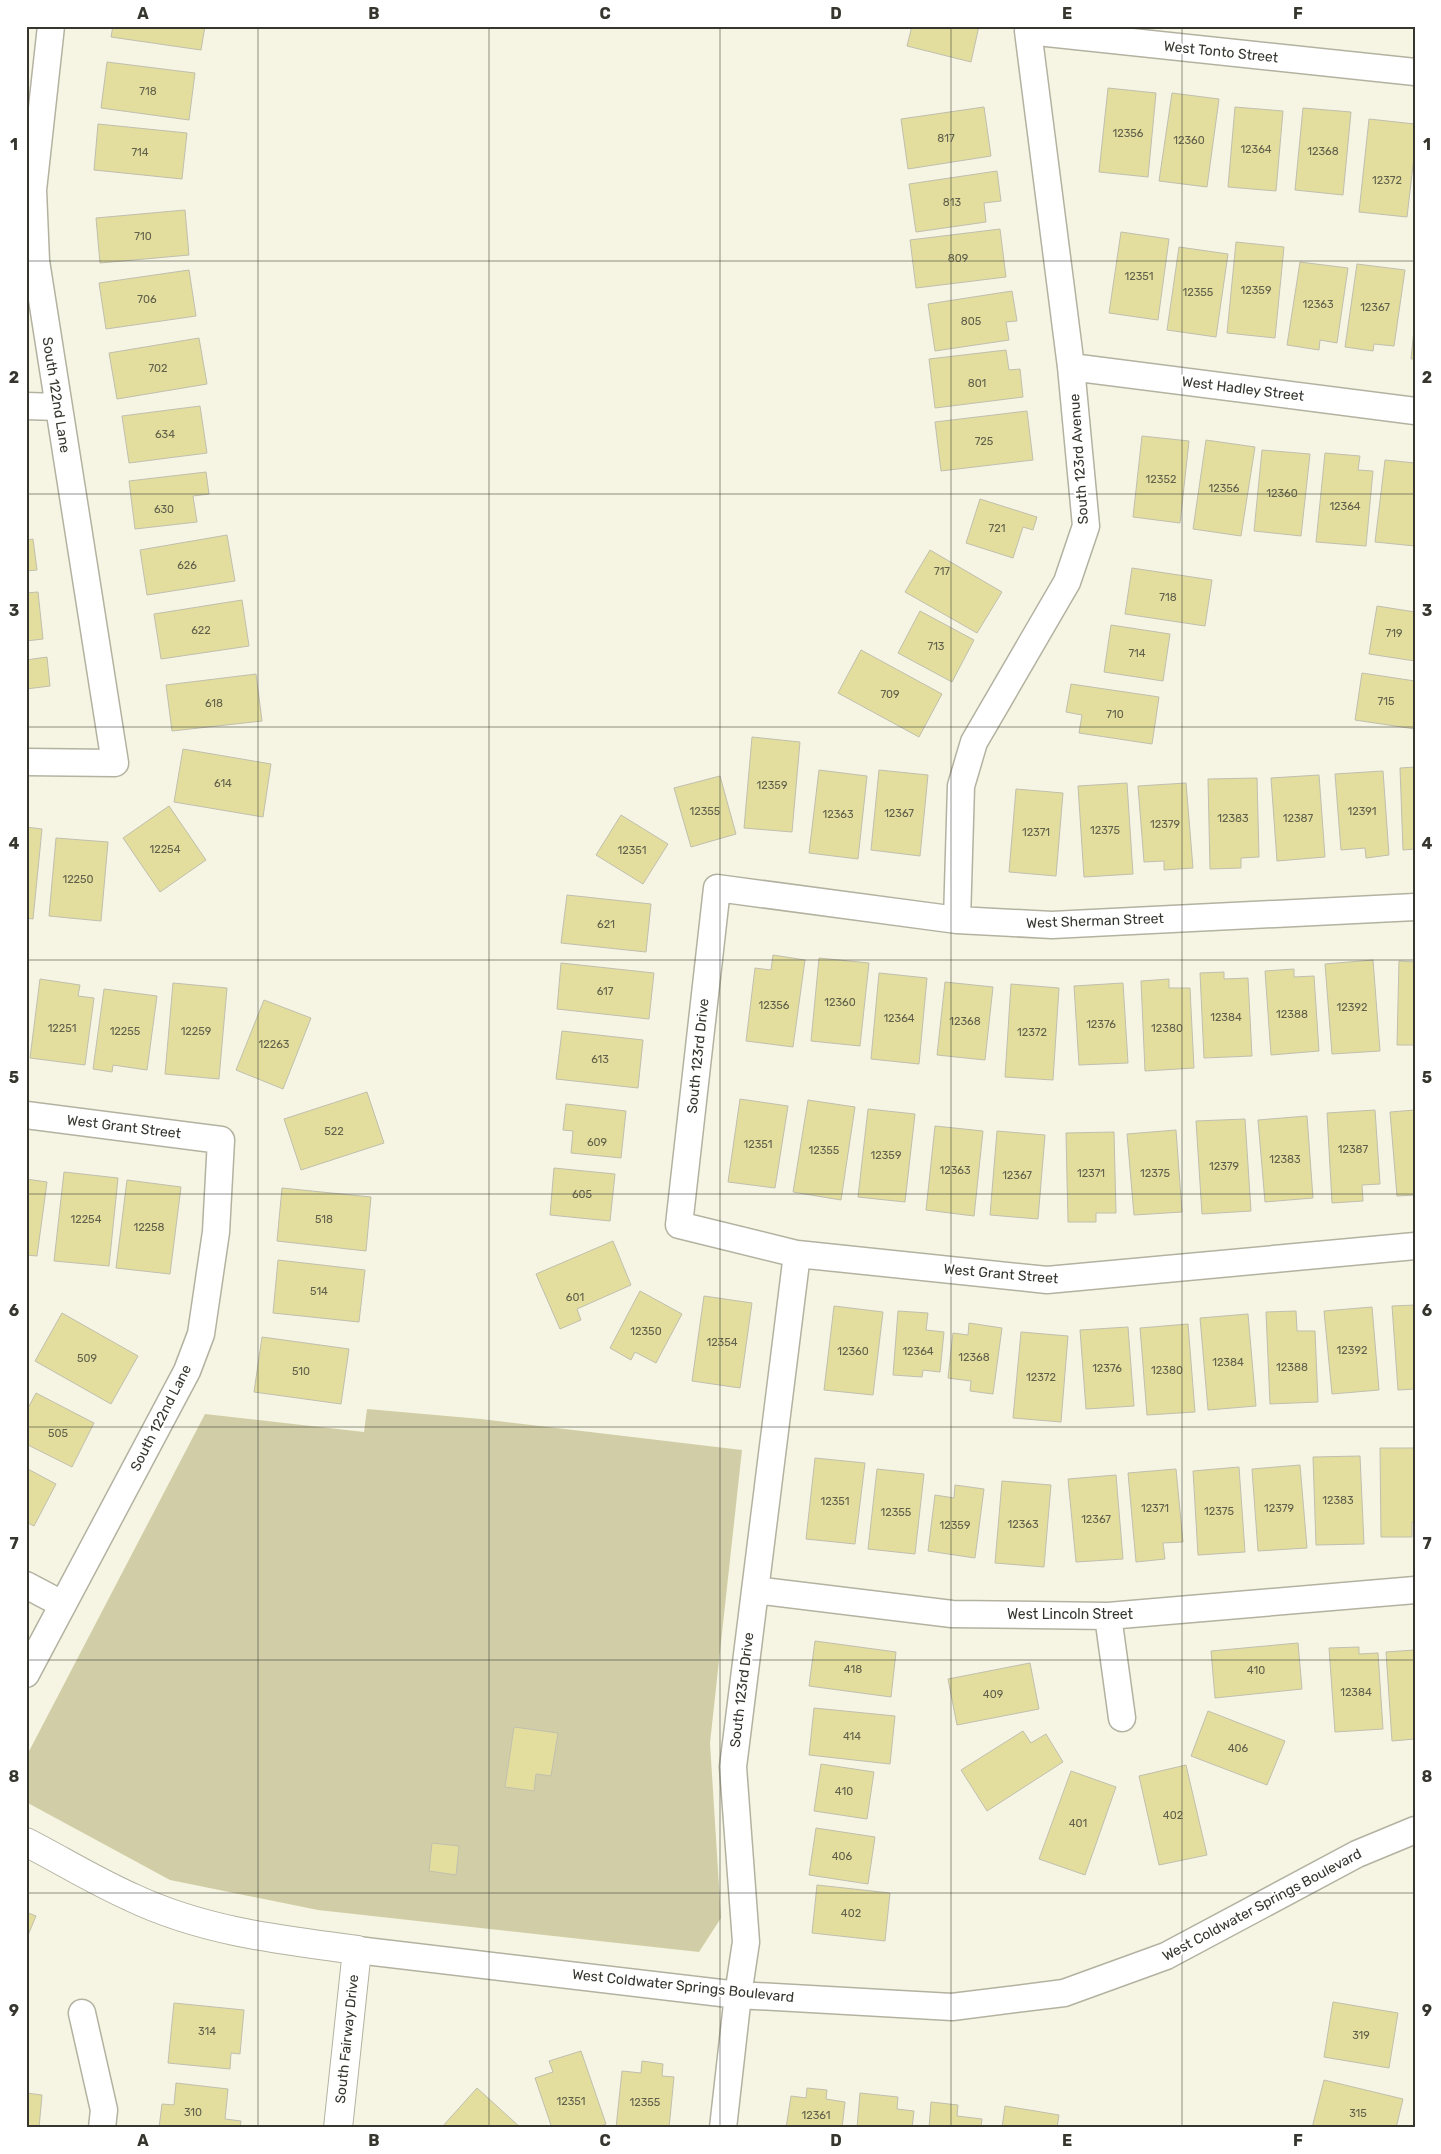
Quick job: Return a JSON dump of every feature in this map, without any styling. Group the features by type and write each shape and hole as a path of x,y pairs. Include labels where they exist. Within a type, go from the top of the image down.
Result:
{"street":[{"name":"South 122nd Lane","path":"26,762 115,763 36,261 33,190 36,64 51,26"},
{"name":"West Tonto Street","path":"1028,32 1415,72"},
{"name":"South 123rd Avenue","path":"956,920 961,786 974,742 1066,582 1086,526 1071,368 1028,32"},
{"name":"West Hadley Street","path":"1071,368 1415,411"},
{"path":"26,406 58,406"},
{"name":"West Sherman Street","path":"717,888 956,920 1052,925 1415,907"},
{"name":"South 123rd Drive","path":"680,1225 717,888"},
{"name":"West Grant Street","path":"26,1115 221,1140"},
{"name":"South 122nd Lane","path":"26,1674 187,1372 201,1334 216,1232 221,1140"},
{"name":"West Grant Street","path":"680,1225 797,1254 1047,1280 1415,1246"},
{"name":"South 123rd Drive","path":"723,2128 746,1942 732,1767 797,1254"},
{"path":"26,1585 62,1604"},
{"name":"West Lincoln Street","path":"755,1590 952,1614 1108,1616 1415,1590"},
{"path":"1108,1616 1122,1718"},
{"name":"West Coldwater Springs Boulevard","path":"26,1842 131,1898 216,1927 257,1937 738,1995 952,2007 1064,1993 1166,1956 1357,1854 1415,1830"},
{"name":"South Fairway Drive","path":"338,2128 357,1950"},
{"path":"82,2013 104,2110 102,2128"}],"shaded area":[{"path":"367,1409 481,1419 742,1450 710,1743 721,1918 699,1952 318,1910 170,1880 26,1802 26,1757 205,1414 364,1432"}],"building":[{"path":"113,26 205,26 201,50 111,37"},
{"path":"912,26 979,26 971,62 907,46"},
{"path":"107,62 195,73 189,120 101,108"},
{"path":"1108,88 1156,93 1148,177 1099,172"},
{"path":"1172,93 1219,99 1207,187 1159,181"},
{"path":"984,107 991,156 908,169 901,119"},
{"path":"1235,107 1283,111 1276,191 1228,187"},
{"path":"1303,108 1351,112 1343,195 1295,190"},
{"path":"1369,119 1415,124 1415,148 1407,217 1359,212"},
{"path":"98,124 187,133 182,179 94,170"},
{"path":"997,171 1001,201 984,203 986,222 916,232 909,184"},
{"path":"185,210 189,255 100,263 96,218"},
{"path":"1000,229 1006,277 916,288 910,240"},
{"path":"1121,232 1169,239 1158,320 1109,313"},
{"path":"1236,242 1284,247 1275,338 1227,333"},
{"path":"1179,247 1228,254 1216,337 1167,330"},
{"path":"1300,262 1348,268 1337,343 1320,340 1319,350 1287,345"},
{"path":"1357,264 1405,270 1394,346 1374,344 1373,351 1345,347"},
{"path":"189,270 196,316 106,329 99,283"},
{"path":"1012,291 1017,321 1006,322 1009,340 935,351 928,304"},
{"path":"1415,320 1415,359 1411,359"},
{"path":"199,338 207,384 117,399 109,353"},
{"path":"1006,350 1009,370 1020,369 1023,397 935,408 929,359"},
{"path":"200,406 207,453 129,463 122,416"},
{"path":"1027,411 1033,460 941,471 935,422"},
{"path":"1142,436 1189,441 1180,523 1133,517"},
{"path":"1206,440 1255,447 1241,536 1193,529"},
{"path":"1262,450 1310,454 1301,536 1254,531"},
{"path":"1325,453 1360,456 1358,470 1373,471 1366,546 1316,542"},
{"path":"1385,460 1415,463 1415,546 1375,542"},
{"path":"206,472 209,494 193,496 197,522 135,529 129,481"},
{"path":"980,499 1037,517 1033,530 1023,527 1013,558 966,543"},
{"path":"227,535 235,581 147,595 140,550"},
{"path":"33,539 37,570 26,571 26,540"},
{"path":"930,550 1002,592 977,633 905,592"},
{"path":"1132,568 1212,580 1205,626 1125,614"},
{"path":"38,592 43,639 26,641 26,593"},
{"path":"242,600 249,646 161,659 154,614"},
{"path":"1377,606 1415,612 1415,661 1369,654"},
{"path":"920,611 974,640 952,682 898,653"},
{"path":"1111,625 1170,634 1163,681 1104,672"},
{"path":"861,650 942,694 919,737 838,693"},
{"path":"47,657 50,686 26,689 26,660"},
{"path":"1362,673 1415,681 1415,729 1355,720"},
{"path":"256,674 262,721 172,731 166,685"},
{"path":"1071,684 1159,697 1152,744 1079,733 1082,715 1066,712"},
{"path":"752,737 800,742 792,832 744,828"},
{"path":"183,749 271,764 263,817 174,802"},
{"path":"1415,767 1415,849 1403,850 1400,768"},
{"path":"819,770 867,776 858,859 809,853"},
{"path":"879,770 928,775 920,856 871,850"},
{"path":"1383,771 1389,855 1366,858 1365,848 1341,850 1335,774"},
{"path":"1319,775 1325,857 1277,861 1271,778"},
{"path":"720,776 736,834 691,847 674,788"},
{"path":"1257,778 1259,857 1241,858 1241,868 1210,869 1208,779"},
{"path":"1127,783 1133,874 1084,877 1078,786"},
{"path":"1186,783 1193,868 1164,870 1164,861 1144,862 1138,786"},
{"path":"1016,789 1063,793 1056,876 1009,872"},
{"path":"169,806 206,860 160,892 123,838"},
{"path":"621,815 668,844 643,884 596,855"},
{"path":"26,827 42,829 33,919 26,918"},
{"path":"56,838 108,842 101,921 49,916"},
{"path":"567,895 651,904 646,952 561,943"},
{"path":"773,955 805,960 793,1047 746,1041 755,968 771,970"},
{"path":"819,958 869,963 860,1046 811,1041"},
{"path":"1373,960 1380,1051 1332,1054 1325,964"},
{"path":"1399,961 1415,962 1415,1045 1397,1045"},
{"path":"561,963 654,973 649,1019 557,1009"},
{"path":"1294,969 1294,977 1314,976 1319,1051 1271,1055 1265,971"},
{"path":"1224,972 1224,979 1248,978 1252,1056 1204,1058 1200,973"},
{"path":"879,973 927,978 919,1064 871,1059"},
{"path":"40,979 80,985 78,996 94,998 85,1065 30,1058"},
{"path":"1169,979 1169,988 1190,988 1194,1068 1145,1071 1141,981"},
{"path":"945,982 993,987 985,1060 937,1055"},
{"path":"173,983 227,988 219,1079 165,1074"},
{"path":"1123,983 1128,1063 1079,1065 1074,986"},
{"path":"1011,984 1059,988 1053,1080 1005,1077"},
{"path":"104,989 157,996 147,1070 113,1065 112,1072 93,1069"},
{"path":"264,1000 311,1018 283,1089 236,1070"},
{"path":"562,1031 643,1040 638,1088 556,1079"},
{"path":"367,1092 384,1143 301,1170 284,1119"},
{"path":"740,1099 788,1106 775,1188 728,1182"},
{"path":"808,1100 855,1107 841,1200 793,1192"},
{"path":"566,1104 626,1111 621,1158 571,1153 573,1131 563,1130"},
{"path":"868,1109 915,1114 905,1202 858,1197"},
{"path":"1375,1110 1380,1184 1362,1185 1363,1201 1332,1203 1327,1113"},
{"path":"1415,1110 1415,1195 1397,1196 1390,1112"},
{"path":"1307,1116 1313,1198 1265,1202 1258,1120"},
{"path":"1245,1119 1251,1211 1202,1214 1196,1121"},
{"path":"935,1126 983,1131 974,1216 926,1210"},
{"path":"1176,1130 1182,1212 1134,1215 1127,1134"},
{"path":"997,1131 1045,1135 1038,1219 990,1215"},
{"path":"1114,1132 1116,1213 1096,1213 1096,1222 1068,1222 1066,1133"},
{"path":"554,1168 615,1174 610,1221 550,1215"},
{"path":"64,1172 118,1178 109,1266 54,1261"},
{"path":"26,1179 47,1182 37,1256 26,1255"},
{"path":"127,1180 181,1187 170,1274 116,1268"},
{"path":"282,1188 371,1197 366,1251 277,1241"},
{"path":"613,1241 631,1285 577,1309 581,1320 560,1329 536,1274"},
{"path":"278,1260 365,1270 359,1322 273,1313"},
{"path":"640,1291 682,1314 656,1363 635,1352 631,1360 610,1348"},
{"path":"704,1296 752,1303 740,1388 692,1381"},
{"path":"1415,1305 1415,1389 1398,1390 1392,1306"},
{"path":"834,1306 883,1312 873,1395 824,1390"},
{"path":"1372,1307 1379,1390 1332,1394 1324,1311"},
{"path":"898,1311 928,1313 926,1330 944,1332 940,1372 923,1370 922,1377 893,1375"},
{"path":"1296,1311 1297,1331 1315,1331 1318,1402 1270,1404 1266,1312"},
{"path":"62,1313 138,1356 111,1404 35,1361"},
{"path":"1248,1314 1256,1406 1208,1410 1200,1318"},
{"path":"969,1323 1002,1328 993,1394 970,1391 971,1381 948,1378 953,1333 968,1335"},
{"path":"1188,1324 1195,1412 1147,1415 1140,1328"},
{"path":"1128,1327 1134,1406 1086,1409 1080,1330"},
{"path":"1021,1332 1068,1336 1061,1422 1013,1418"},
{"path":"262,1337 349,1349 341,1404 254,1392"},
{"path":"36,1393 94,1423 72,1467 26,1444 26,1412"},
{"path":"1380,1448 1415,1448 1415,1522 1412,1522 1412,1537 1381,1537"},
{"path":"1360,1456 1364,1544 1316,1545 1313,1457"},
{"path":"815,1458 865,1463 855,1544 806,1539"},
{"path":"1300,1465 1307,1548 1258,1551 1252,1469"},
{"path":"1239,1467 1245,1552 1198,1555 1193,1471"},
{"path":"26,1468 56,1484 34,1526 26,1522"},
{"path":"877,1469 924,1474 915,1554 868,1549"},
{"path":"1176,1469 1183,1542 1163,1543 1165,1559 1136,1562 1128,1473"},
{"path":"1116,1475 1123,1559 1076,1562 1068,1479"},
{"path":"1002,1481 1051,1485 1044,1567 995,1563"},
{"path":"955,1485 984,1489 975,1558 928,1551 935,1495 954,1498"},
{"path":"815,1641 896,1652 891,1697 809,1686"},
{"path":"1298,1643 1302,1689 1215,1698 1211,1651"},
{"path":"1359,1647 1359,1654 1378,1653 1383,1729 1335,1732 1329,1648"},
{"path":"1414,1650 1415,1739 1392,1741 1386,1652"},
{"path":"1030,1663 1039,1709 957,1725 948,1679"},
{"path":"814,1708 895,1716 890,1764 809,1755"},
{"path":"1208,1711 1285,1741 1267,1785 1191,1756"},
{"path":"514,1727 558,1733 551,1776 536,1774 534,1791 505,1787"},
{"path":"1023,1731 1031,1743 1046,1734 1063,1762 987,1811 961,1770"},
{"path":"821,1764 874,1772 867,1819 814,1811"},
{"path":"1186,1765 1207,1855 1159,1865 1139,1776"},
{"path":"1071,1771 1116,1787 1085,1875 1039,1859"},
{"path":"816,1828 875,1837 868,1884 809,1875"},
{"path":"432,1843 459,1846 456,1875 429,1871"},
{"path":"817,1885 890,1893 885,1941 812,1933"},
{"path":"26,1912 36,1916 26,1940"},
{"path":"1333,2002 1398,2013 1389,2068 1324,2057"},
{"path":"174,2003 244,2010 240,2054 231,2053 230,2069 168,2063"},
{"path":"581,2051 606,2124 594,2128 552,2128 535,2078 553,2072 549,2061"},
{"path":"642,2061 663,2064 662,2076 674,2077 669,2128 616,2128 622,2071 641,2073"},
{"path":"1324,2080 1403,2099 1396,2128 1312,2128"},
{"path":"176,2083 228,2089 225,2119 241,2121 240,2128 159,2128 162,2104 174,2105"},
{"path":"477,2088 521,2128 442,2127"},
{"path":"807,2088 827,2090 826,2099 845,2102 842,2128 786,2128 791,2096 806,2098"},
{"path":"26,2093 42,2095 39,2128 26,2128"},
{"path":"860,2093 898,2097 897,2109 914,2111 912,2128 857,2128"},
{"path":"931,2102 958,2105 957,2116 982,2119 981,2128 929,2128"},
{"path":"1005,2106 1059,2115 1057,2128 1002,2128"}]}
